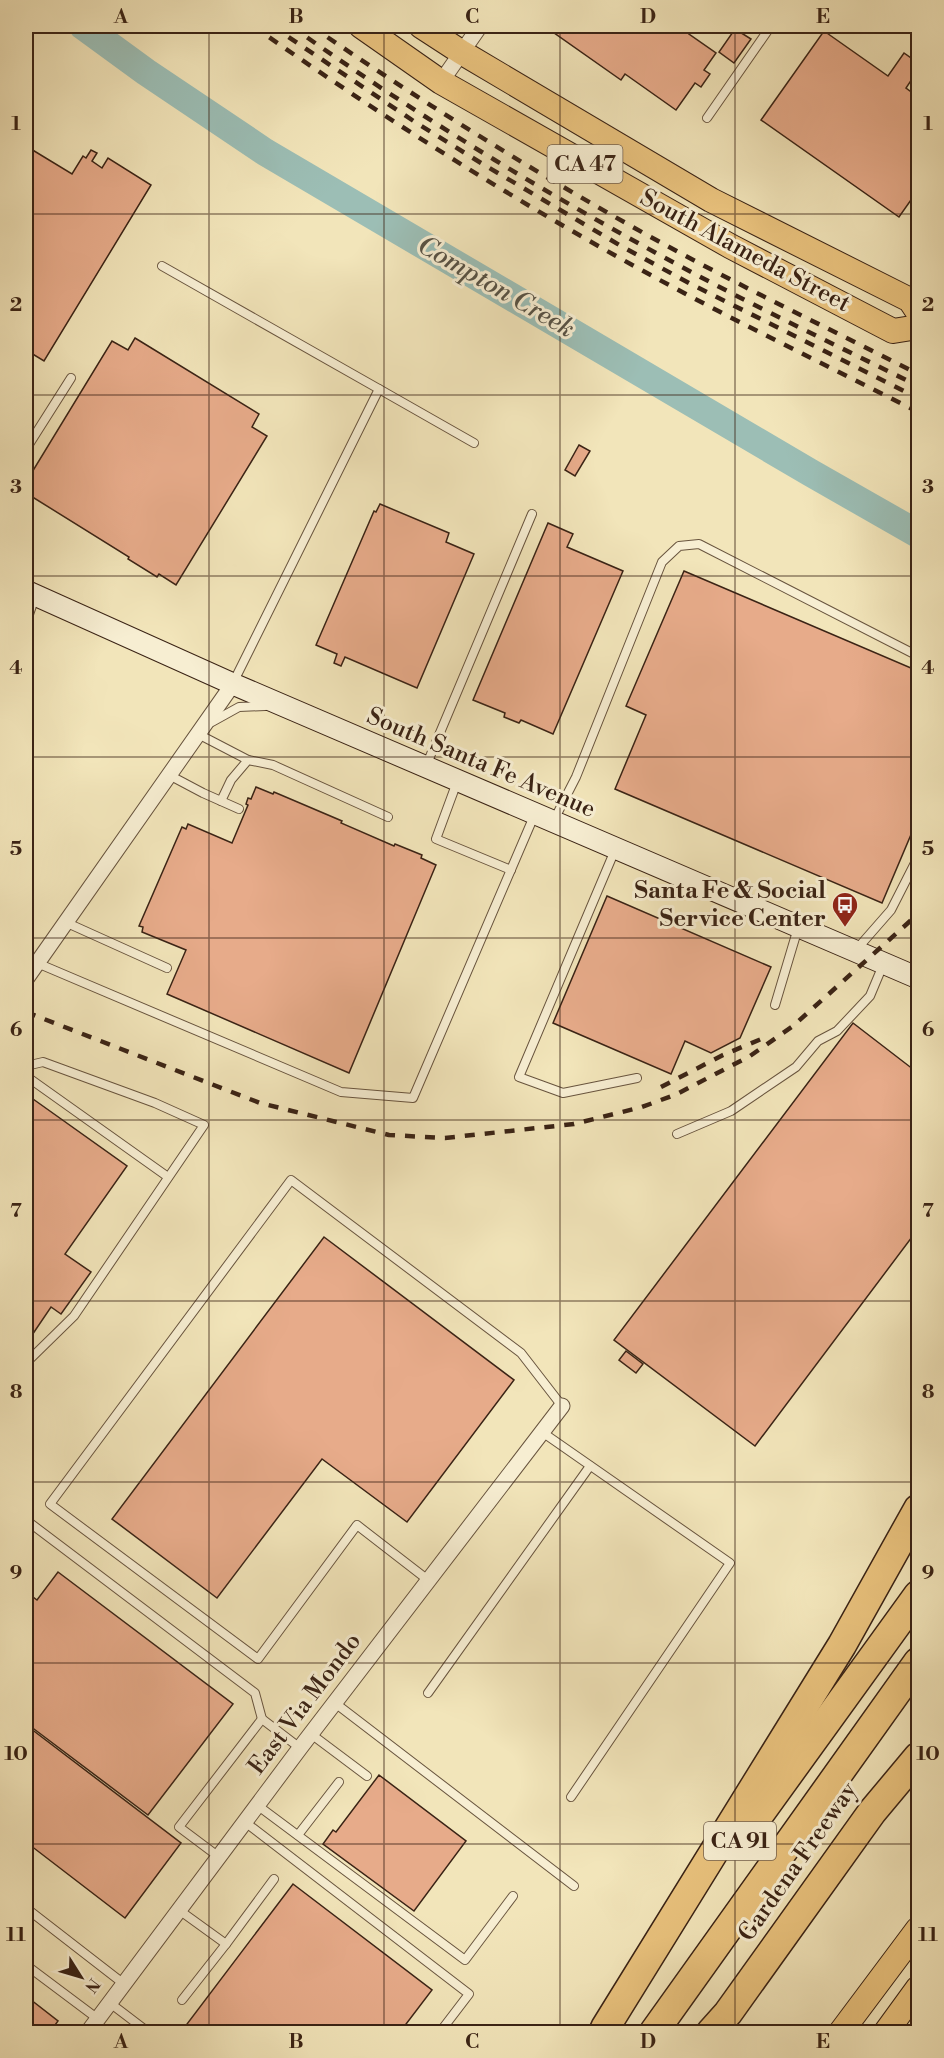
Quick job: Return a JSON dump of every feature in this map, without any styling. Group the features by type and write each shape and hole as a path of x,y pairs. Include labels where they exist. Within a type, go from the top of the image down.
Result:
{"highway":[{"path":"603,2030 842,1645 918,1509"},
{"path":"875,1654 918,1587"},
{"name":"CA 91","path":"603,2030 918,1595"},
{"path":"654,2032 918,1662"},
{"name":"Gardena Freeway","path":"679,2032 918,1691"},
{"path":"711,2032 728,2013 872,1812 918,1757"}],"main road":[{"name":"South Alameda Street","path":"361,26 441,82 730,246 893,331 918,327"},
{"name":"South Alameda Street","path":"421,26 711,200 910,300 918,312"},
{"name":"South Santa Fe Avenue","path":"31,593 233,684 918,978"},
{"path":"841,2032 918,1929"},
{"path":"886,2032 918,1988"}],"street":[{"path":"441,82 480,26"},
{"path":"26,979 233,684"},
{"name":"East Via Mondo","path":"88,2032 300,1748 562,1406"}],"lane":[{"path":"707,118 771,26"},
{"path":"162,266 474,443"},
{"path":"26,449 71,378"},
{"path":"233,684 379,389"},
{"path":"426,767 532,514"},
{"path":"37,963 341,1092 413,1098 511,870 544,818 576,777 662,562 679,546 699,544 918,656"},
{"path":"26,623 31,593"},
{"path":"287,707 238,707 226,712 199,731 248,760 273,765 388,817"},
{"path":"221,801 231,780 248,760"},
{"path":"169,775 238,809"},
{"path":"458,781 436,839 511,870"},
{"path":"616,849 519,1077 563,1093 638,1078"},
{"path":"855,951 891,910 918,857"},
{"path":"65,922 167,968"},
{"path":"775,1005 798,927"},
{"path":"677,1134 731,1111 796,1067 819,1041 837,1031 870,996 884,963"},
{"path":"26,1066 43,1062 155,1103 204,1125 74,1316 26,1363"},
{"path":"26,1076 168,1177"},
{"path":"428,1580 357,1526 258,1659 50,1504 291,1180 520,1353 562,1406"},
{"path":"542,1432 730,1563 571,1797"},
{"path":"428,1693 590,1466"},
{"path":"26,1521 255,1693 262,1719 300,1748"},
{"path":"335,1703 574,1886"},
{"path":"219,1857 179,1827 262,1719"},
{"path":"311,1734 367,1776"},
{"path":"298,1835 339,1782"},
{"path":"258,1805 465,1960 513,1896"},
{"path":"245,1822 469,1994 440,2032"},
{"path":"182,2000 274,1879"},
{"path":"26,1908 124,1984"},
{"path":"179,1910 226,1944"},
{"path":"26,1965 98,2019"},
{"path":"110,2003 148,2032"}],"building":[{"path":"553,26 695,26 689,34 716,53 704,70 710,74 701,87 695,83 676,110 625,74 621,80 550,30"},
{"path":"735,29 751,39 734,63 719,52"},
{"path":"824,31 888,76 904,53 918,63 918,70 906,88 918,97 918,190 899,217 761,120"},
{"path":"26,146 72,174 83,156 86,158 91,150 97,153 92,161 102,168 108,158 151,185 44,361 26,350"},
{"path":"135,338 259,414 252,427 267,436 176,585 159,574 157,577 26,493 26,482 112,341 128,350"},
{"path":"579,445 590,451 575,476 565,470"},
{"path":"380,504 449,533 446,542 474,554 417,688 345,657 341,666 334,663 337,654 316,645 374,511 376,512"},
{"path":"548,523 573,534 567,547 623,571 553,734 521,720 519,723 504,717 505,713 473,700"},
{"path":"684,571 918,671 918,818 882,903 615,789 646,715 626,706"},
{"path":"256,787 273,794 274,792 342,821 341,823 394,846 395,844 422,855 421,858 436,865 349,1073 167,994 186,950 142,932 143,927 139,926 182,827 186,829 188,824 232,843 248,805 246,804 248,798 251,799"},
{"path":"607,896 771,967 740,1038 711,1053 685,1041 671,1074 553,1023"},
{"path":"853,1023 918,1073 918,1229 755,1446 614,1340"},
{"path":"26,1094 127,1166 65,1254 91,1272 61,1314 51,1307 26,1344"},
{"path":"324,1237 514,1380 407,1522 322,1459 217,1598 112,1519"},
{"path":"626,1351 643,1364 636,1373 619,1360"},
{"path":"58,1572 233,1704 148,1815 26,1723 26,1608 33,1597 37,1600"},
{"path":"26,1725 181,1843 125,1918 26,1842"},
{"path":"379,1775 466,1841 414,1911 323,1844 333,1830 336,1832"},
{"path":"293,1884 432,1990 400,2032 198,2032 187,2024"},
{"path":"26,1996 58,2021 50,2032 26,2032"}],"waterway":[{"name":"Compton Creek","path":"83,26 146,72 265,152 918,534"}],"railway":[{"path":"253,26 358,98 573,232 713,308 918,412"},
{"path":"272,26 415,122 621,246 689,283 918,398"},
{"path":"291,26 438,125 592,217 778,317 918,386"},
{"path":"311,26 469,129 590,203 702,265 918,374"},
{"path":"26,1012 260,1103 389,1135 445,1138 574,1124 642,1107 677,1094 750,1056 793,1026 918,914"},
{"path":"661,1087 723,1055 766,1037"}],"place":[{"name":"Santa Fe & Social Service Center","path":"845,928"}]}
